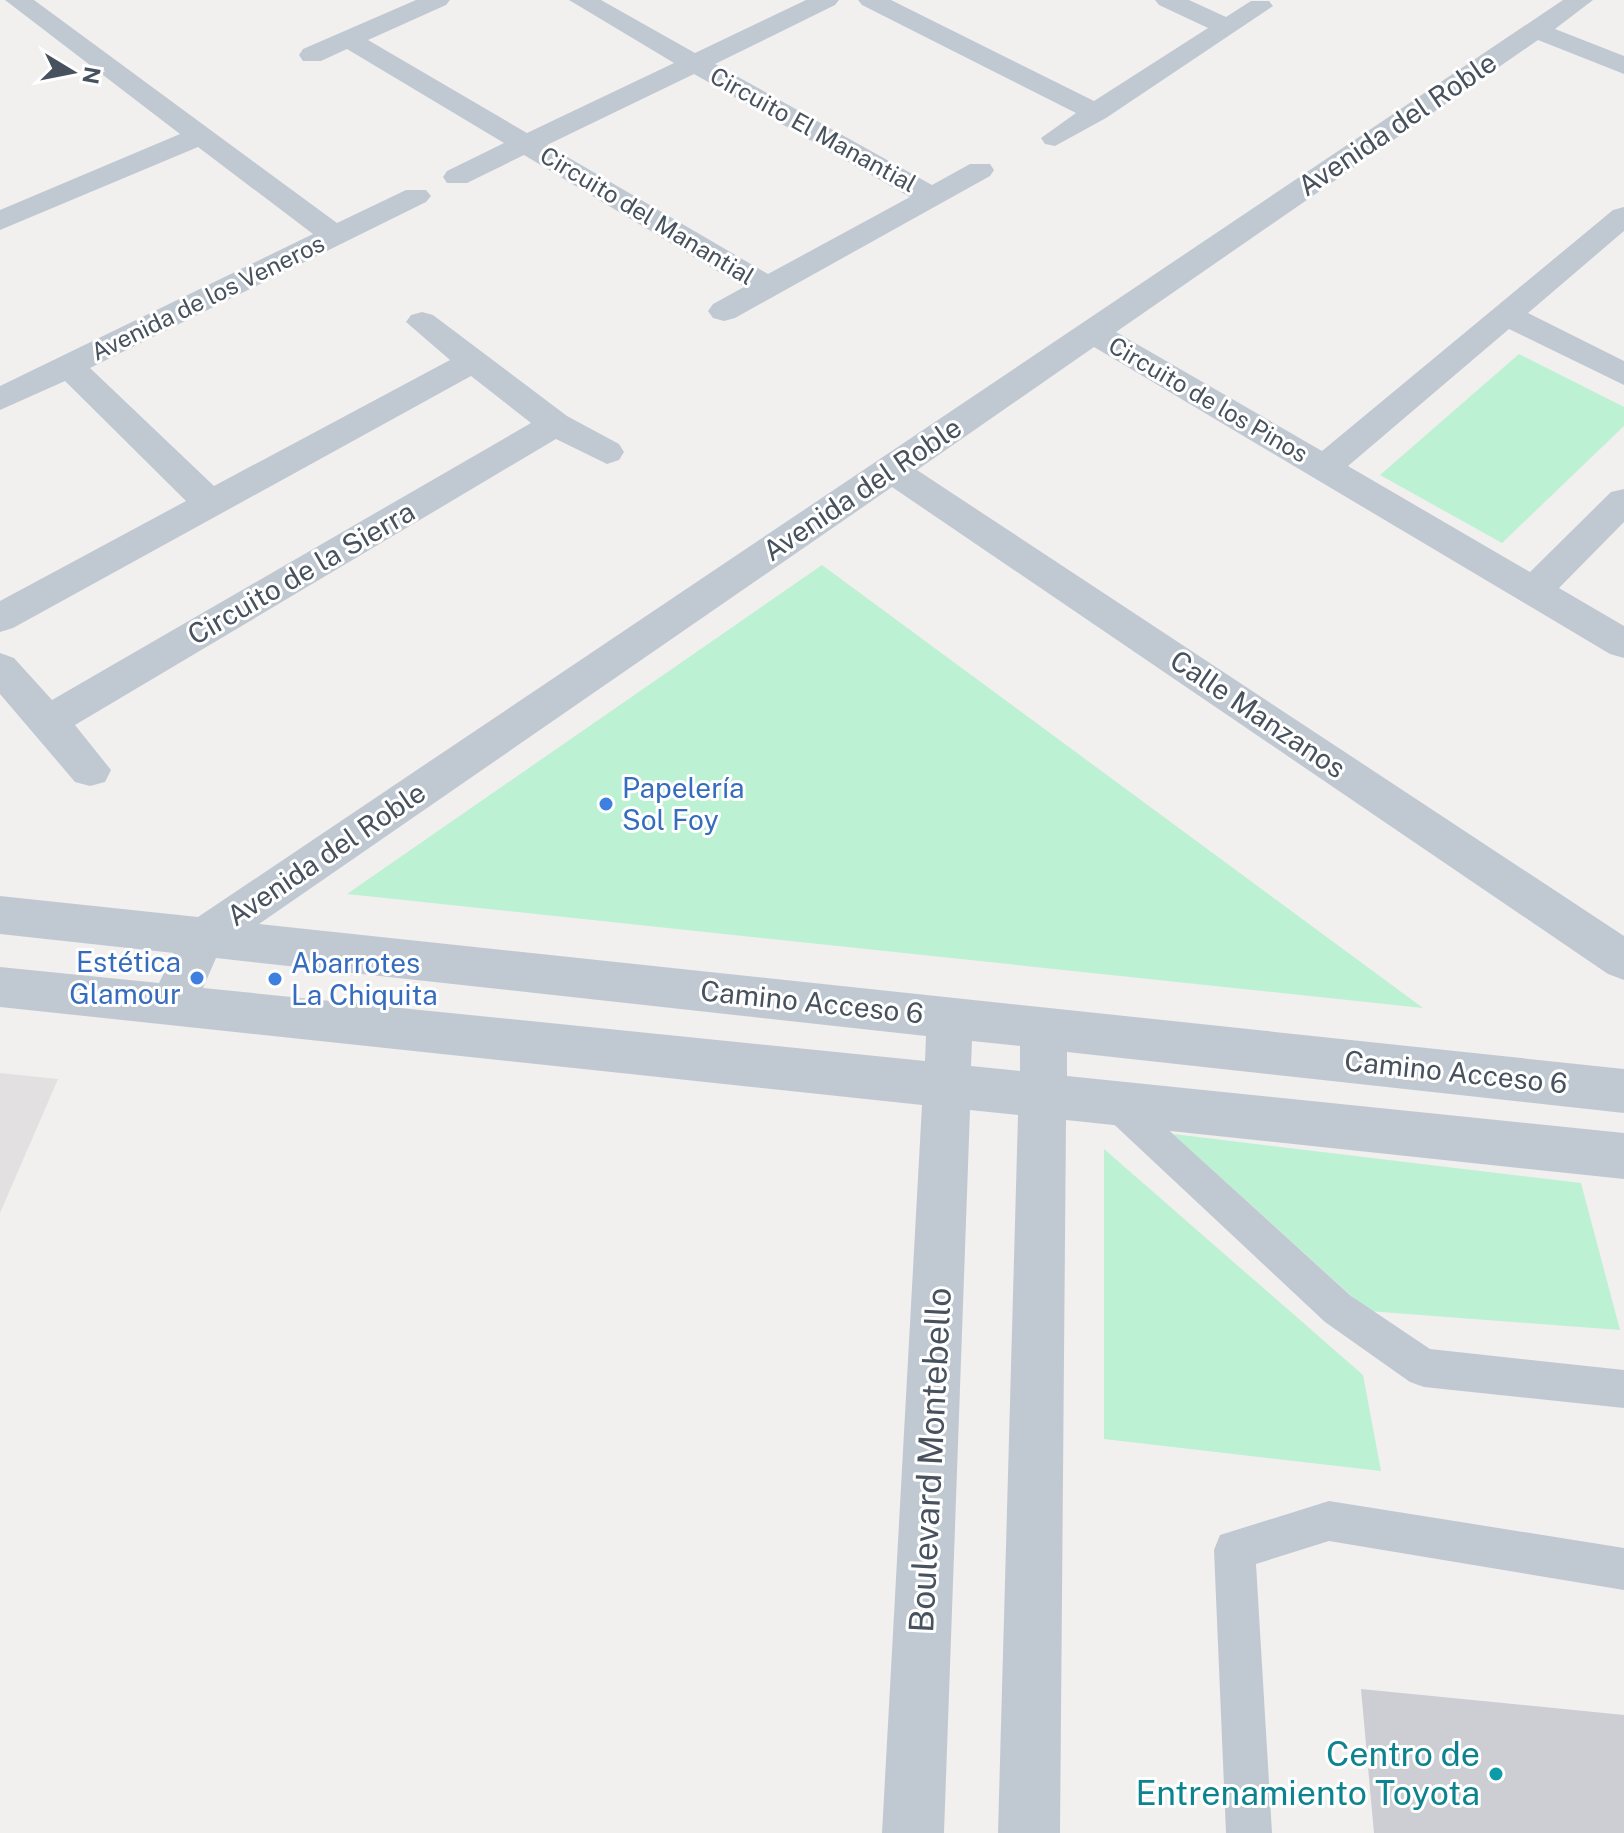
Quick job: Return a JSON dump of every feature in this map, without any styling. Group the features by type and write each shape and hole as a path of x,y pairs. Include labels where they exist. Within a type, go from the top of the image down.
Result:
{"street":[{"path":"18,0 335,236"},
{"path":"312,55 437,0"},
{"name":"Circuito El Manantial","path":"582,0 932,197"},
{"path":"457,177 826,0"},
{"path":"871,0 1096,112"},
{"path":"1168,0 1228,27"},
{"name":"Avenida del Roble","path":"173,1003 203,938 1580,0"},
{"path":"1055,138 1260,6"},
{"path":"1536,30 1624,66"},
{"name":"Circuito del Manantial","path":"348,39 767,287"},
{"path":"0,221 200,136"},
{"name":"Circuito El Manantial","path":"724,311 980,170"},
{"name":"Avenida de los Veneros","path":"0,399 416,196"},
{"name":"Circuito de los Pinos","path":"1324,468 1624,216"},
{"path":"1508,316 1624,374"},
{"path":"422,322 555,424 607,452"},
{"name":"Circuito de los Pinos","path":"1092,332 1624,644"},
{"path":"0,618 473,361"},
{"path":"69,366 211,504"},
{"name":"Circuito de la Sierra","path":"47,722 555,424"},
{"name":"Calle Manzanos","path":"891,469 1624,960"},
{"path":"1533,591 1624,501"},
{"path":"0,668 90,770"},
{"name":"Camino Acceso 6","path":"0,915 1624,1091"},
{"path":"0,987 1624,1156"},
{"name":"Boulevard Montebello","path":"913,1833 950,1017"},
{"path":"1029,1833 1044,1027"}],"lane":[{"path":"1117,1105 1338,1309 1424,1368 1624,1389"},
{"path":"1249,1833 1235,1550 1329,1521 1624,1569"}],"shaded area":[{"path":"0,1073 58,1079 0,1213"}],"green space":[{"path":"1519,354 1624,407 1624,426 1502,543 1380,475"},
{"path":"822,565 1423,1008 347,894"},
{"path":"1173,1134 1581,1183 1620,1330 1368,1311"},
{"path":"1104,1149 1363,1375 1381,1471 1104,1439"}],"building":[{"name":"Centro de Entrenamiento Toyota","path":"1361,1689 1624,1715 1624,1833 1374,1833"}],"place":[{"name":"Papelería Sol Foy","path":"606,804"},
{"name":"Estética Glamour","path":"197,978"},
{"name":"Abarrotes La Chiquita","path":"275,979"},
{"name":"Centro de Entrenamiento Toyota","path":"1496,1774"}]}
